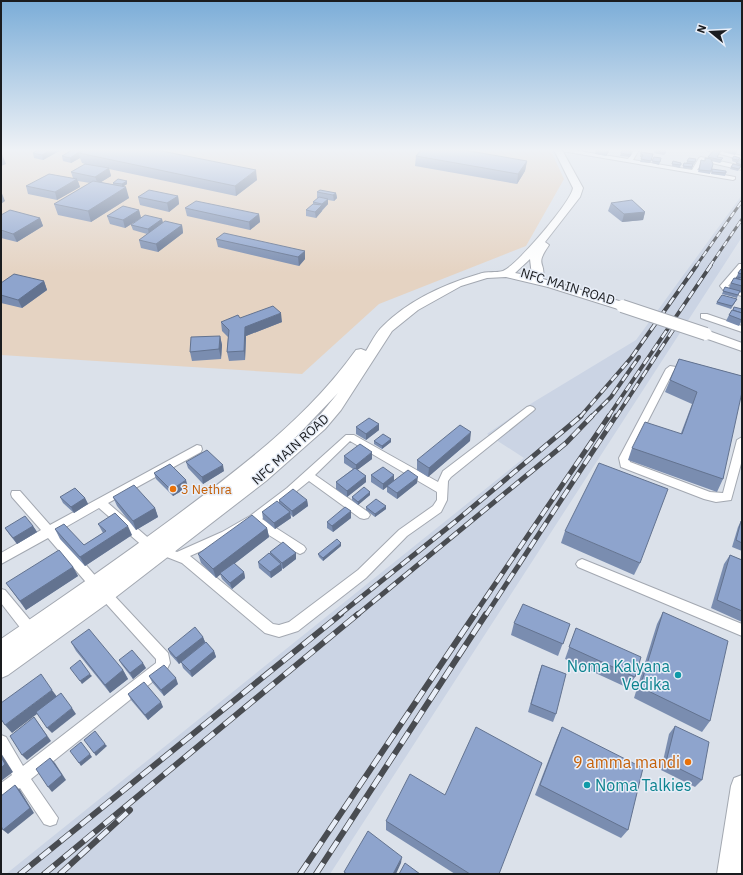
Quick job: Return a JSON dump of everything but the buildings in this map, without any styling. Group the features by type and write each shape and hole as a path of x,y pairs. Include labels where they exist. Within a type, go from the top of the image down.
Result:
{"main road":[{"path":"508,271 522,261 551,229 577,195 578,191"},
{"path":"538,278 534,258 538,251 558,231 584,193 584,191"},
{"name":"NFC MAIN ROAD","path":"1,668 100,589 156,548 260,477 320,425 336,407 382,335 402,315 456,284 486,275 508,271 538,278 707,333"},
{"path":"707,333 742,342"},
{"path":"707,333 742,347"},
{"name":"NFC MAIN ROAD","path":"1,650 30,630 100,589"},
{"path":"729,874 742,786"}],"street":[{"path":"742,266 724,286 727,289 742,294"},
{"path":"704,316 742,329"},
{"path":"699,375 678,369 670,369 624,458 625,464 708,496 716,498 727,497 742,440"},
{"path":"100,502 156,548 186,560 270,628 279,631 293,627 362,574 403,533 437,509 442,500 443,482 447,474 530,408"},
{"path":"177,557 230,533 254,519 309,476 346,439 350,437 443,490"},
{"path":"1,559 100,502 197,449"},
{"path":"309,476 364,515"},
{"path":"1,793 164,663 163,657 48,532 16,494"},
{"path":"254,519 300,549"},
{"path":"582,564 742,630"},
{"path":"1,594 30,630"},
{"path":"1,742 21,777 50,818"}],"shaded area":[{"path":"1,191 557,191 526,246 379,304 302,374 1,355"},
{"path":"742,195 742,237 330,874 6,874 524,458 487,434 532,403 636,340"}],"railway":[{"path":"696,266 742,201"},
{"path":"710,266 742,219"},
{"path":"581,416 631,358 697,265"},
{"path":"608,417 711,265"},
{"path":"616,417 677,324"},
{"path":"592,416 611,397 639,357"},
{"path":"339,615 456,521 581,416"},
{"path":"357,615 566,443 592,416"},
{"path":"474,615 609,416"},
{"path":"486,615 616,416"},
{"path":"20,874 341,614"},
{"path":"44,874 358,614"},
{"path":"300,874 475,614"},
{"path":"316,874 486,614"},
{"path":"60,874 130,810"}],"place":[{"name":"3 Nethra","path":"173,489"},
{"name":"Noma Kalyana Vedika","path":"678,675"},
{"name":"9 amma mandi","path":"688,762"},
{"name":"Noma Talkies","path":"587,785"}]}
